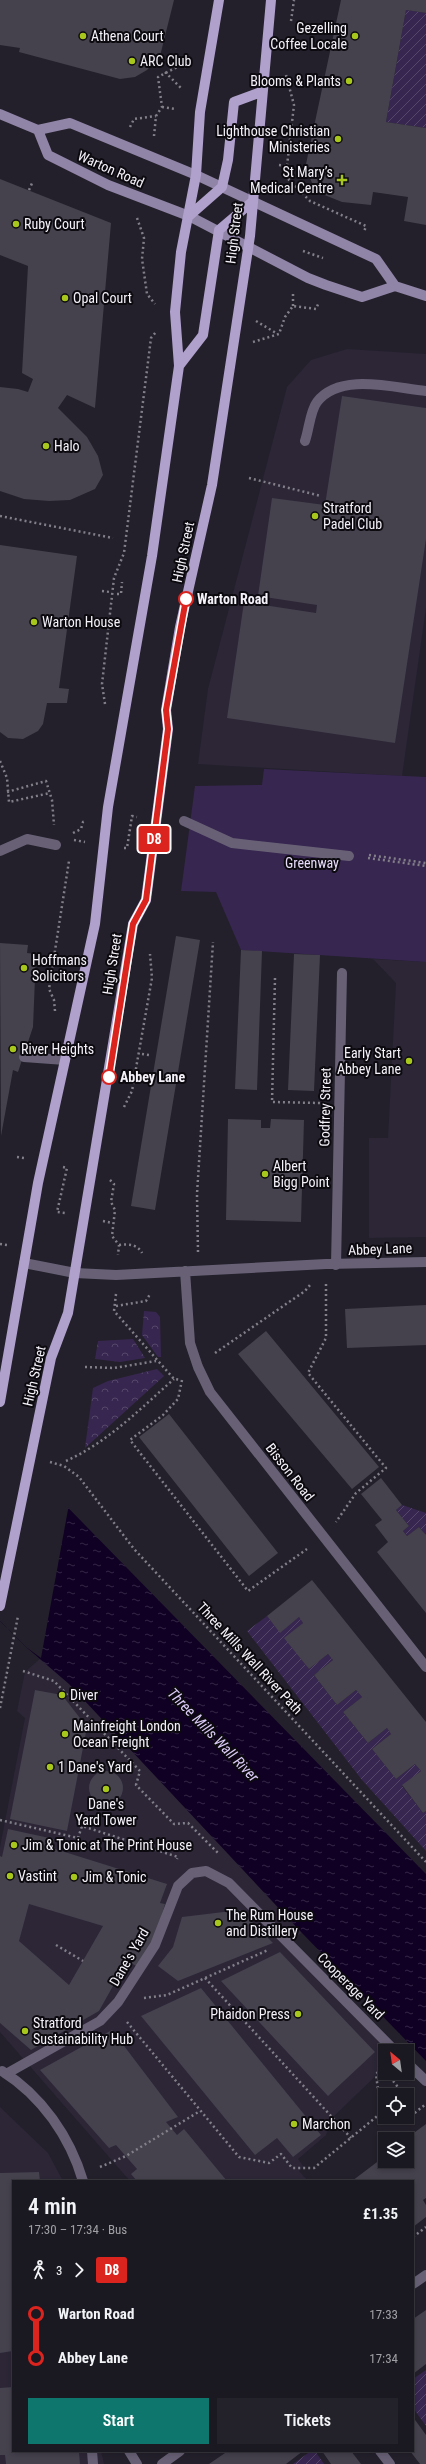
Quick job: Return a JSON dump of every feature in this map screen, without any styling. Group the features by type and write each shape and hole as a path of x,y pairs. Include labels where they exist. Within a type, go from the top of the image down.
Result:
{"main road":[{"name":"High Street","path":"0,1402 38,1183 95,924 108,807 152,556 179,366 175,312 181,252 196,175 200,112 219,0"},
{"name":"High Street","path":"0,1606 51,1358 68,1313 133,924 146,900 168,729 166,710 180,627 212,485 248,246 261,92 271,0"},
{"path":"189,216 222,187 228,160 234,102 261,92"},
{"path":"179,366 203,335 219,230 252,202"}],"street":[{"path":"0,114 38,130"},
{"name":"Warton Road","path":"70,123 196,175 376,259 395,286 362,297 308,278 219,230 189,216 108,184 48,155 38,130 70,123"},
{"path":"395,286 426,296"},
{"path":"305,441 317,403 335,388 350,383 426,391"},
{"path":"184,821 232,843 349,856"},
{"path":"0,852 27,839 56,845"},
{"name":"Godfrey Street","path":"331,1265 339,1103 342,973"},
{"path":"24,1057 65,1060"},
{"name":"Abbey Lane","path":"24,1263 75,1273 116,1275 198,1270 426,1262"},
{"name":"Bisson Road","path":"185,1271 190,1343 198,1367 210,1392 426,1667"},
{"path":"192,1873 206,1871 229,1883 287,1941"},
{"name":"Dane's Yard","path":"3,2072 100,2021 116,2004 155,1944 178,1886 192,1873"},
{"name":"Cooperage Yard","path":"287,1941 388,2044"},
{"path":"414,2070 426,2081"},
{"path":"3,2072 30,2094 66,2136 82,2178"},
{"path":"414,2283 426,2275"},
{"path":"92,2452 93,2464"},
{"path":"130,2452 137,2464"},
{"path":"162,2464 179,2452"},
{"path":"381,2452 390,2464"}],"path":[{"path":"154,141 156,116 162,107 158,77 165,72 180,66 186,67"},
{"path":"283,67 294,105 287,166 289,180 310,201 366,226"},
{"path":"165,72 181,88 183,87"},
{"path":"162,107 175,109"},
{"path":"134,119 156,116"},
{"path":"279,165 287,166"},
{"path":"29,190 33,180"},
{"path":"133,212 140,222 144,238 142,259 148,290"},
{"path":"251,343 279,334 285,317 293,306 293,285"},
{"path":"293,306 316,309"},
{"path":"105,706 102,684 114,578 124,553 151,338 175,312"},
{"path":"255,320 264,328 276,334"},
{"path":"249,478 321,496"},
{"path":"0,516 113,538"},
{"path":"117,594 121,594 122,582"},
{"path":"102,591 110,592"},
{"path":"0,761 7,778 9,802 28,796 29,800 48,794"},
{"path":"7,792 46,781 48,794 52,800"},
{"path":"118,847 127,848 132,816 139,817"},
{"path":"71,848 72,840 84,842"},
{"path":"349,856 354,853 426,863"},
{"path":"54,1000 49,988 70,855"},
{"path":"349,856 426,866"},
{"path":"198,1270 197,1194 213,942"},
{"path":"100,1128 121,1112 132,1091 152,970"},
{"path":"275,978 272,1102 339,1103"},
{"path":"142,1054 149,1055"},
{"path":"18,1157 22,1158"},
{"path":"59,1166 67,1168 57,1212 67,1214"},
{"path":"115,1210 112,1224 112,1236 119,1245 118,1252"},
{"path":"104,1221 112,1224"},
{"path":"0,1244 10,1246"},
{"path":"119,1245 131,1244"},
{"path":"331,1265 326,1338 308,1374 386,1468 356,1493 341,1517 323,1535 299,1556 248,1591 130,1440 163,1414 178,1399 182,1380 226,1344 305,1291 331,1265"},
{"path":"148,1298 146,1301 116,1304 114,1311 174,1379 182,1380"},
{"path":"85,1367 114,1368 157,1361"},
{"path":"66,1461 88,1451 118,1429 174,1379"},
{"name":"Three Mills Wall River Path","path":"50,1462 64,1466 79,1477 134,1549 426,1862"},
{"path":"0,1708 14,1636"},
{"path":"23,1671 54,1680 71,1697 140,1771 136,1785 174,1824 188,1823 218,1853 229,1883"},
{"path":"0,1820 78,1838 82,1826 178,1857 176,1863 192,1873"},
{"path":"287,1941 167,1995 116,2004 200,2111 239,2157 269,2163 281,2154 292,2168 314,2168 378,2115"},
{"path":"56,1944 83,1961"},
{"path":"205,1978 350,2138"},
{"path":"378,2072 376,2074 378,2090"},
{"path":"414,2109 416,2112 426,2104"},
{"path":"82,2178 126,2156 200,2111"},
{"path":"414,2236 426,2227"}],"shaded area":[{"path":"347,349 426,354 426,608 402,776 198,764 208,689 287,387 311,360"},
{"name":"Early Start Abbey Lane","path":"373,959 426,962 426,1237 369,1238 369,1138 388,1138 396,983"},
{"path":"41,1658 70,1684 302,1933 287,1941 388,2044 378,2044 378,2074 332,2118 326,2135 298,2159 304,2167 299,2171 307,2180 129,2180 0,2032 0,1847 25,1718 17,1711 25,1672"},
{"path":"0,2107 48,2153 62,2180 12,2180 12,2452 101,2452 104,2464 0,2464"}],"green space":[{"path":"406,10 426,13 426,128 386,122"},
{"name":"Greenway","path":"264,769 426,777 426,962 241,950 216,892 181,891 195,786 262,785"},
{"path":"144,1311 156,1312 160,1317 161,1357 158,1357 142,1335"},
{"path":"133,1339 145,1358 120,1362 95,1359 98,1341"},
{"path":"157,1369 164,1376 85,1448 93,1388 108,1381"},
{"path":"402,1505 426,1513 426,1535 419,1527 407,1536 403,1531 409,1526 396,1510"},
{"path":"267,1616 280,1632 299,1617 303,1623 285,1638 309,1669 328,1654 333,1660 314,1675 337,1705 356,1690 362,1697 343,1712 368,1743 387,1728 391,1734 372,1749 396,1779 415,1764 421,1771 402,1786 423,1813 426,1811 426,1851 362,1780 247,1631"},
{"path":"426,2370 426,2426 414,2409 414,2378"},
{"path":"310,2452 316,2452 324,2464 293,2464"}],"water":[{"name":"Three Mills Wall River","path":"0,1438 426,1874 426,2061 414,2049 414,2044 410,2044 302,1933 69,1684 26,1647 0,1621"}],"pier":[{"path":"0,1436 69,1504 41,1658 26,1647 0,1621"}],"building":[{"name":"Athena Court","path":"0,0 174,0 160,56 147,70 135,77 120,79 19,52 20,48 0,45"},
{"path":"341,0 426,0 426,13 406,10 386,122 426,128 426,225 404,221 408,197 373,192 371,205 342,202 322,194 313,185 308,174 306,164"},
{"path":"0,179 111,223 95,408 67,395 58,408 87,437 98,456 103,475 95,489 70,500 49,501 24,499 0,491 0,387 28,392 33,379 22,373 28,266 0,255"},
{"path":"342,396 426,408 426,539 395,743 227,718 244,602 316,613 317,605 258,596 272,498 325,505"},
{"name":"Warton House","path":"0,545 77,556 59,688 69,689 67,703 47,703 43,724 38,731 23,739 8,738 0,732"},
{"path":"176,936 200,940 155,1210 131,1206"},
{"name":"River Heights","path":"0,943 28,945 27,953 36,954 33,1027 18,1072 13,1070 1,1136"},
{"path":"241,950 262,951 257,1090 235,1089"},
{"path":"294,954 320,955 314,1091 288,1090"},
{"name":"Albert Bigg Point","path":"228,1119 261,1120 261,1128 270,1128 271,1119 304,1120 301,1222 226,1220"},
{"path":"426,1305 426,1345 347,1348 345,1309"},
{"path":"266,1331 379,1467 352,1489 238,1354"},
{"path":"169,1414 278,1553 249,1576 139,1437"},
{"path":"381,1478 402,1505 396,1510 409,1526 403,1531 407,1536 419,1527 426,1535 426,1613 377,1552 388,1542 375,1525 382,1520 361,1494"},
{"path":"312,1580 426,1722 426,1811 423,1813 402,1785 421,1771 415,1764 396,1779 372,1749 391,1734 387,1728 368,1743 343,1712 362,1697 356,1690 337,1705 314,1675 333,1660 328,1654 309,1669 284,1638 303,1623 299,1617 280,1633 267,1616"},
{"name":"1 Dane's Yard","path":"35,1690 62,1695 87,1727 67,1831 10,1819"},
{"name":"Dane's Yard Tower","path":"103,1771 109,1771 113,1772 120,1778 123,1788 122,1795 116,1802 109,1805 103,1805 99,1804 92,1798 89,1791 89,1785 90,1781 96,1774"},
{"path":"8,1829 54,1839 52,1848 167,1884 160,1903 165,1904 154,1942 138,1967 127,1961 99,2011 31,2050 0,2023 0,1856 2,1857","holes":["29,1904 103,1926 69,1985 19,1941"]},
{"path":"240,1910 273,1943 178,1981 158,1966 173,1947 182,1917"},
{"path":"280,1952 375,2052 328,2096 221,1981"},
{"path":"201,1988 321,2135 293,2157 277,2138 255,2155 141,2016"},
{"path":"112,2030 178,2117 166,2122 177,2135 184,2129 226,2180 136,2180 131,2174 137,2169 116,2145 109,2148 40,2070"},
{"path":"426,2124 426,2198 423,2200 426,2205 426,2217 414,2226 414,2180 353,2180 378,2161 378,2168 414,2168 414,2133"},
{"path":"39,2172 40,2180 12,2180 12,2351 0,2353 0,2173"},
{"path":"426,2310 426,2364 414,2373 414,2318"},
{"path":"12,2387 12,2452 79,2452 80,2464 6,2464 5,2455 0,2455 0,2388"},
{"path":"414,2418 426,2435 426,2464 420,2464 411,2452 414,2452"},
{"path":"227,2452 302,2452 286,2464 209,2464"},
{"path":"323,2452 352,2452 361,2464 331,2464"}],"bus line":[{"name":"D8","path":"109,1077 133,924 146,900 168,729 166,710 186,599"}],"place":[{"name":"Athena Court","path":"83,36"},
{"name":"Gezelling Coffee Locale","path":"355,36"},
{"name":"ARC Club","path":"132,61"},
{"name":"Blooms & Plants","path":"349,81"},
{"name":"Lighthouse Christian Ministeries","path":"338,139"},
{"name":"St Mary’s Medical Centre","path":"342,180"},
{"name":"Ruby Court","path":"16,224"},
{"name":"Opal Court","path":"65,298"},
{"name":"Halo","path":"46,446"},
{"name":"Stratford Padel Club","path":"315,516"},
{"name":"Warton Road","path":"186,599"},
{"name":"Warton House","path":"34,622"},
{"name":"Hoffmans Solicitors","path":"24,968"},
{"name":"River Heights","path":"13,1049"},
{"name":"Early Start Abbey Lane","path":"409,1061"},
{"name":"Abbey Lane","path":"109,1077"},
{"name":"Albert Bigg Point","path":"265,1174"},
{"name":"Diver","path":"62,1695"},
{"name":"Mainfreight London Ocean Freight","path":"65,1734"},
{"name":"1 Dane's Yard","path":"50,1767"},
{"name":"Dane's Yard Tower","path":"106,1789"},
{"name":"Jim & Tonic at The Print House","path":"14,1845"},
{"name":"Vastint","path":"10,1876"},
{"name":"Jim & Tonic","path":"74,1877"},
{"name":"The Rum House and Distillery","path":"218,1923"},
{"name":"Phaidon Press","path":"298,2014"},
{"name":"Stratford Sustainability Hub","path":"25,2031"},
{"name":"Marchon","path":"294,2124"}]}
